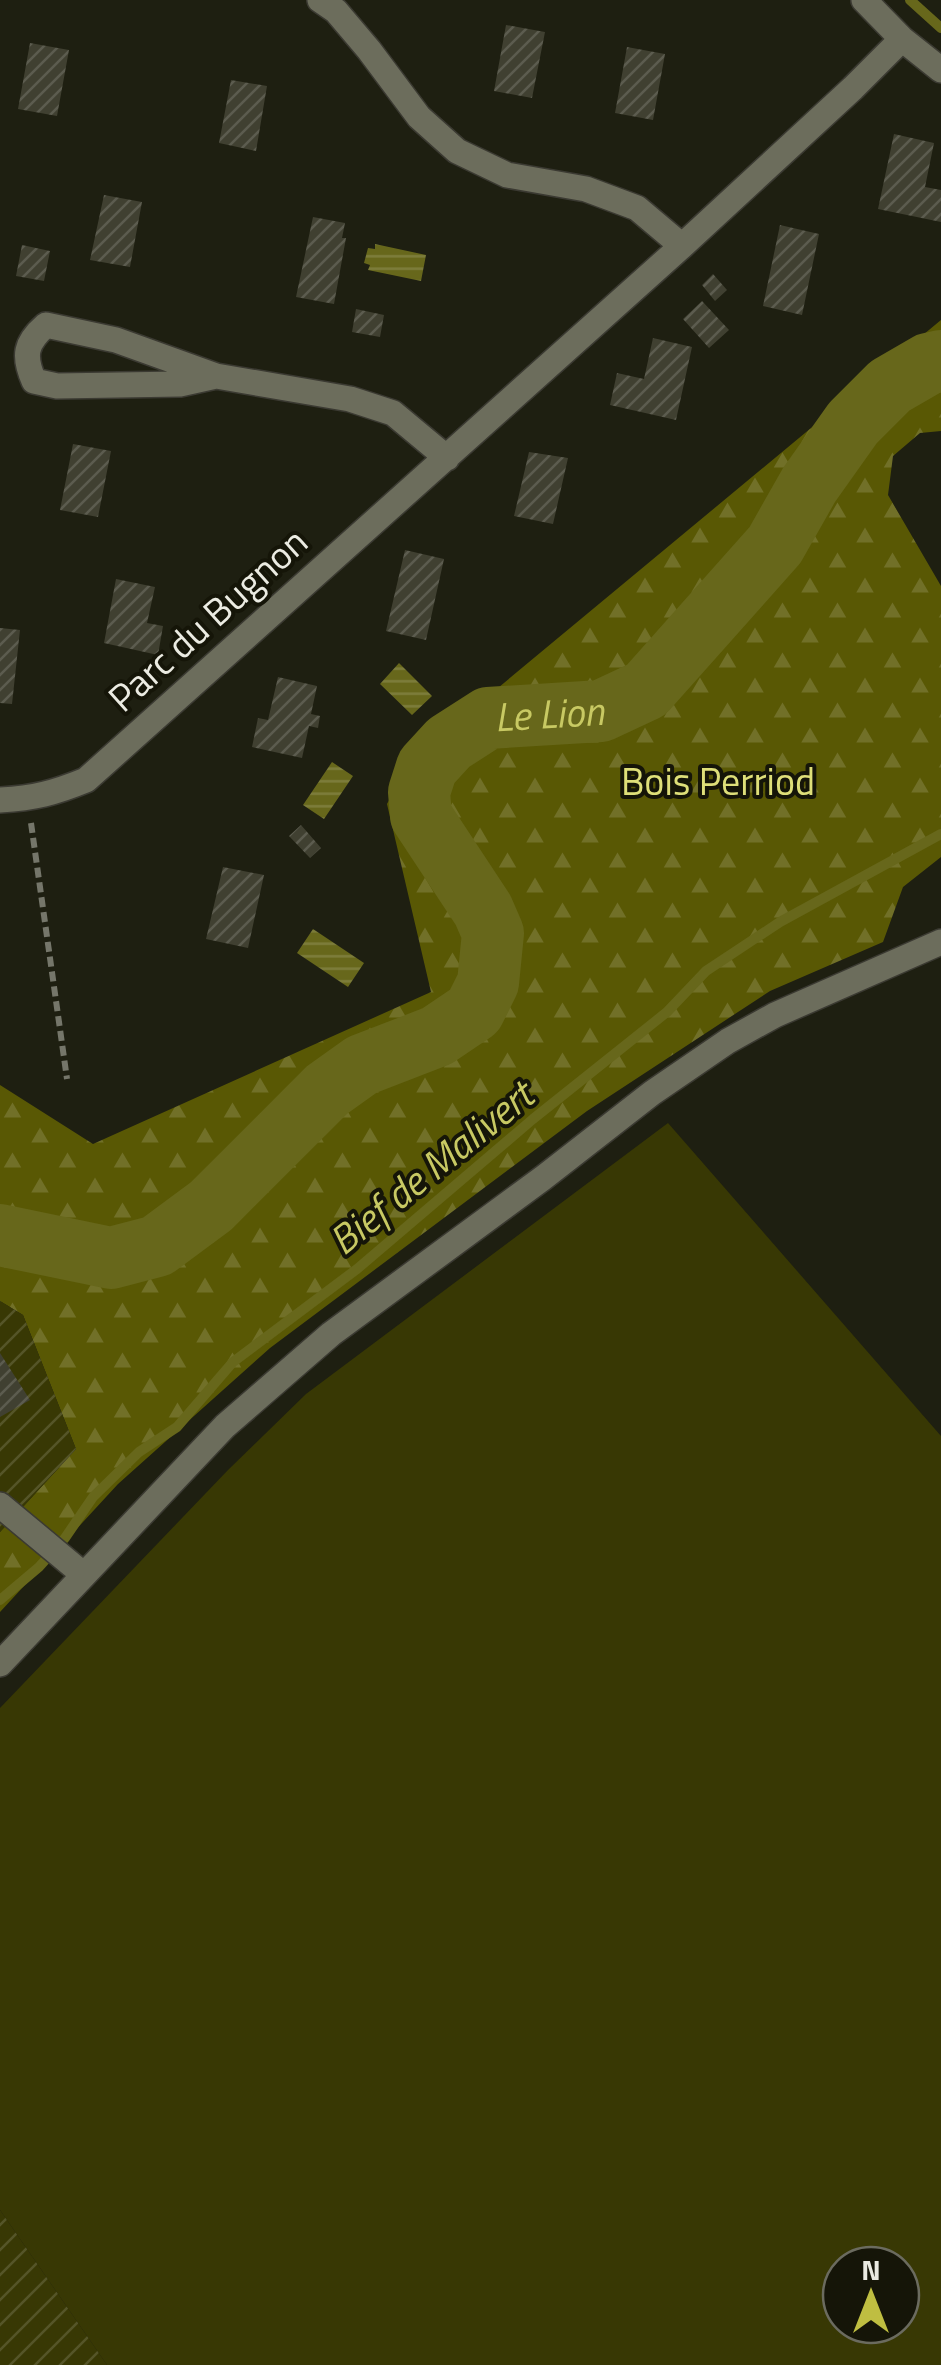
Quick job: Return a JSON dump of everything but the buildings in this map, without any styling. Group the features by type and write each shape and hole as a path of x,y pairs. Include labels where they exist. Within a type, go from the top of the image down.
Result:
{"street":[{"path":"320,0 336,11 419,117 457,151 507,175 586,190 637,208 682,246"},
{"path":"864,0 902,39 941,70"},
{"name":"Parc du Bugnon","path":"0,800 54,793 86,780 682,246 902,39"},
{"path":"216,376 180,384 57,386 34,380 27,365 27,350 46,325 116,340 216,376 350,399 393,414 446,458"},
{"path":"0,1664 74,1566 331,1334 544,1178 652,1093 728,1041 775,1014 941,942"},
{"path":"0,1505 74,1566"}],"path":[{"path":"27,798 67,1079"}],"shaded area":[{"path":"375,244 426,255 421,281 368,270 370,265 364,263 368,248 375,249"},
{"path":"399,663 432,696 412,715 380,684"},
{"path":"332,762 353,776 324,819 303,805"},
{"path":"313,929 364,963 348,987 297,953"},
{"path":"668,1123 941,1436 941,2365 107,2365 0,2210 0,1708 306,1394"},
{"path":"0,1301 23,1315 76,1449 0,1532"},
{"path":"0,2210 107,2365 0,2365"}],"green space":[{"name":"Bois Perriod","path":"941,320 941,431 920,433 893,456 888,495 941,586 941,857 903,887 883,942 770,991 587,1111 270,1348 118,1484 0,1612 0,1532 76,1449 23,1315 0,1301 0,1085 93,1144 431,992 387,804 412,757"}],"waterway":[{"path":"910,0 941,28"},
{"name":"Le Lion","path":"0,1235 111,1258 157,1246 211,1206 327,1090 362,1065 437,1036 474,1011 488,983 493,933 483,910 421,816 419,792 427,767 449,743 488,718 601,711 646,690 775,545 809,485 853,423 890,386 928,364 941,361"},
{"name":"Bief de Malivert","path":"0,1600 39,1567 93,1497 139,1452 177,1427 233,1362 357,1269 533,1119 667,1012 706,971 780,922 941,834"}]}
